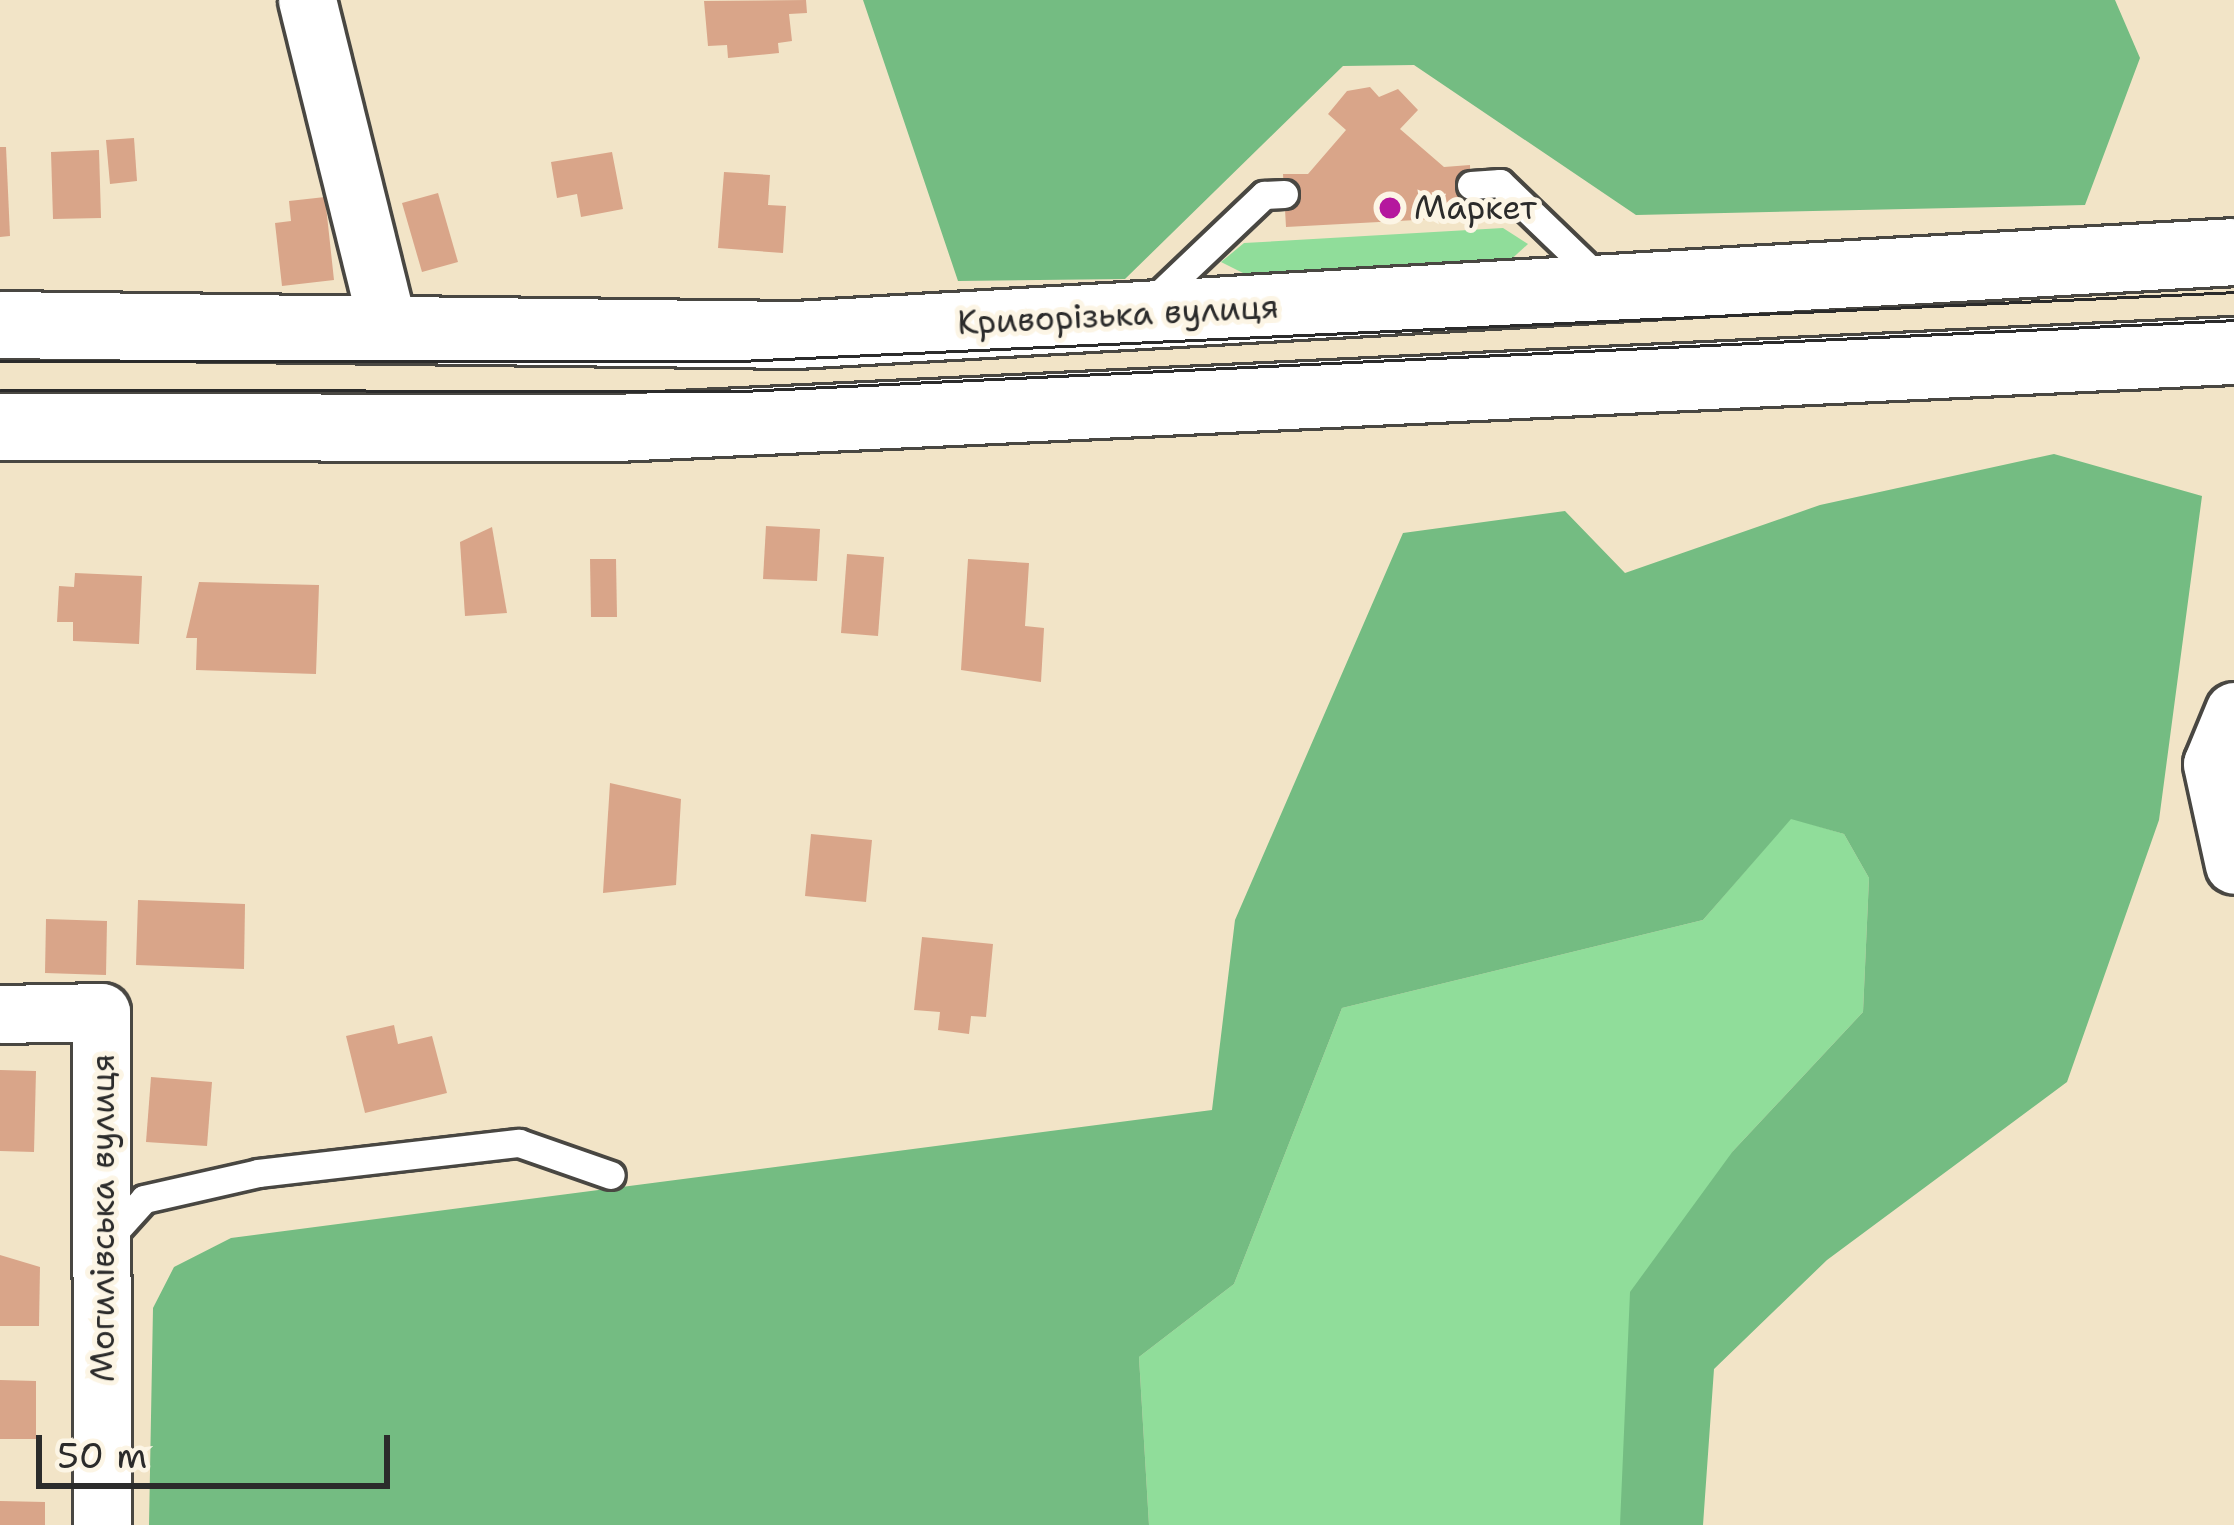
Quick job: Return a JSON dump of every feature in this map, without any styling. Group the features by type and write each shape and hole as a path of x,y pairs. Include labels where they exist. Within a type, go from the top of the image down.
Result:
{"main road":[{"name":"Криворізька вулиця","path":"0,325 796,335 2234,252"},
{"path":"0,427 617,428 2234,351"}],"street":[{"path":"308,0 389,331"},
{"path":"2234,711 2212,764 2234,865"},
{"name":"Могилівська вулиця","path":"0,1014 101,1012 107,1240 101,1525"}],"lane":[{"path":"1471,185 1500,183 1609,289"},
{"path":"1141,312 1264,195 1284,194"},
{"path":"107,1240 144,1199 258,1173 519,1143 610,1175"}],"green space":[{"path":"863,0 2115,0 2140,58 2085,205 1636,215 1414,65 1343,66 1125,279 958,281"},
{"path":"1503,228 1528,244 1506,264 1251,277 1221,262 1244,243"},
{"path":"2054,454 2202,496 2159,820 2067,1082 1827,1260 1714,1369 1703,1525 1620,1525 1630,1292 1733,1151 1863,1012 1869,878 1844,834 1791,819 1703,920 1342,1008 1234,1284 1139,1357 1149,1525 149,1525 153,1308 174,1267 231,1238 1212,1110 1235,920 1403,533 1565,511 1625,573 1820,505"},
{"path":"1791,818 1844,834 1869,878 1863,1012 1733,1151 1620,1525 1149,1525 1139,1357 1234,1284 1342,1008 1703,920"}],"building":[{"path":"806,0 807,13 789,14 792,41 778,43 779,53 728,58 727,45 708,46 704,1"},
{"path":"1370,87 1379,97 1398,89 1418,110 1400,129 1444,167 1470,165 1472,217 1286,227 1283,174 1308,174 1346,130 1328,114 1347,91"},
{"path":"134,138 137,181 110,184 106,140"},
{"path":"0,147 6,147 10,236 0,237"},
{"path":"99,150 101,218 53,219 51,152"},
{"path":"612,152 623,209 581,217 577,194 557,198 551,162"},
{"path":"724,172 770,175 768,205 786,206 783,253 718,248"},
{"path":"438,193 458,262 422,272 402,203"},
{"path":"325,197 334,280 282,286 275,223 291,221 289,201"},
{"path":"766,526 820,529 817,581 763,579"},
{"path":"492,527 507,613 465,616 460,542"},
{"path":"847,554 884,557 878,636 841,633"},
{"path":"590,559 616,559 617,617 591,617"},
{"path":"968,559 1029,563 1025,626 1044,628 1041,682 961,670"},
{"path":"75,573 142,576 139,644 73,641 73,622 57,622 59,586 74,587"},
{"path":"199,582 319,585 316,674 196,670 197,638 186,638"},
{"path":"610,783 681,799 676,885 603,893"},
{"path":"811,834 872,840 866,902 805,896"},
{"path":"138,900 245,904 244,969 136,965"},
{"path":"46,919 107,921 106,975 45,973"},
{"path":"922,937 993,944 986,1017 971,1016 969,1034 938,1030 940,1012 914,1010"},
{"path":"394,1025 398,1044 432,1036 447,1093 365,1113 346,1036"},
{"path":"0,1070 36,1071 34,1152 0,1151"},
{"path":"151,1077 212,1082 207,1146 146,1142"},
{"path":"0,1255 40,1267 39,1326 0,1326"},
{"path":"0,1380 36,1381 36,1439 0,1439"},
{"path":"0,1501 45,1502 45,1525 0,1525"}],"tram line":[{"path":"0,361 740,361 2234,292"},
{"path":"0,390 742,391 2234,320"}],"place":[{"name":"Маркет","path":"1390,208"}]}
